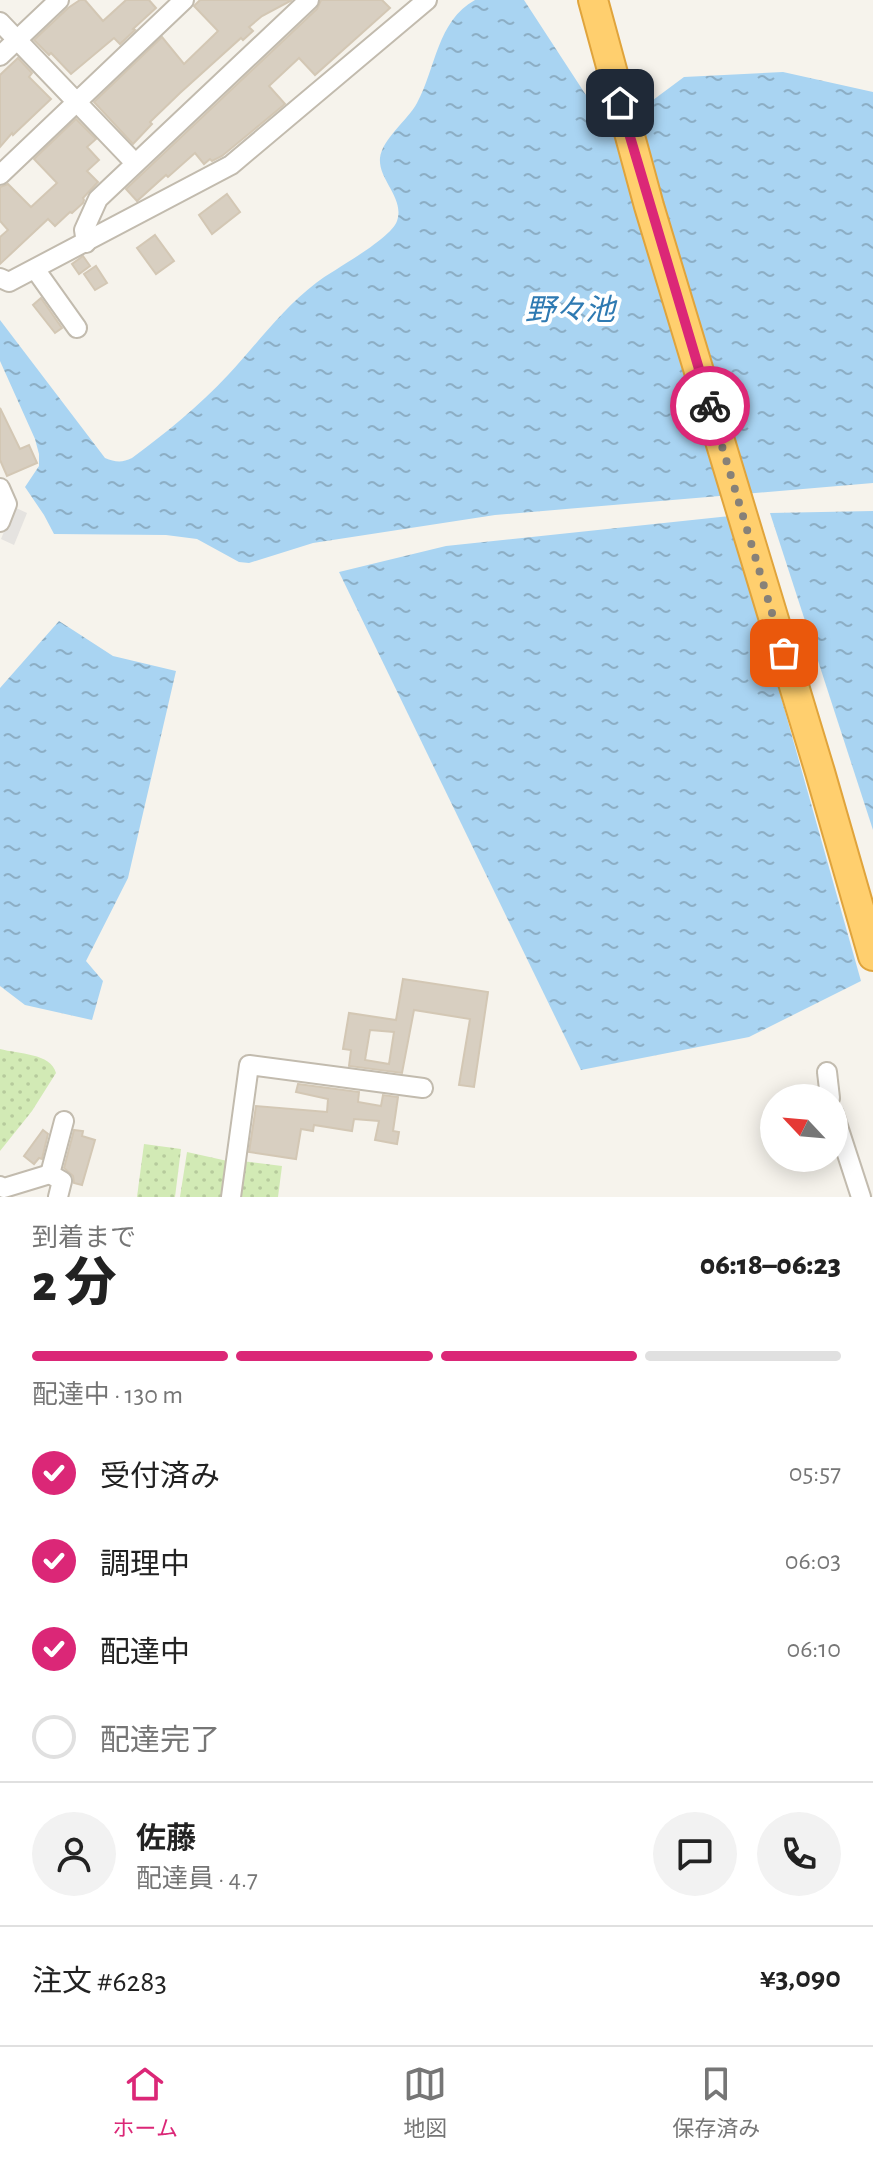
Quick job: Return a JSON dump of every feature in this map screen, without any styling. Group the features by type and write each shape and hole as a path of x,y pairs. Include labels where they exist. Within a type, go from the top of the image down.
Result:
{"highway":[{"path":"593,0 640,175 873,956"},
{"path":"610,0 664,201 873,888"}],"street":[{"path":"0,56 59,0"},
{"path":"0,175 184,0"},
{"path":"86,243 84,230 98,199 309,0"},
{"path":"0,278 9,282 231,165 427,0"},
{"path":"0,22 135,163"},
{"path":"35,269 77,328"},
{"path":"0,488 7,504 0,522"},
{"path":"231,1197 249,1065 423,1088"},
{"path":"50,1174 64,1121"},
{"path":"848,1157 861,1197"},
{"path":"0,1186 4,1188 50,1174 62,1181 58,1197"}],"green space":[{"path":"0,1049 41,1058 53,1066 56,1073 32,1111 0,1151"},
{"path":"144,1144 181,1149 175,1197 137,1197"},
{"path":"187,1152 232,1162 227,1197 180,1197"},
{"path":"242,1161 282,1166 278,1197 237,1197"}],"shaded area":[{"path":"14,507 27,513 14,545 1,539"}],"water":[{"name":"野々池","path":"475,0 524,0 597,112 604,118 612,118 649,103 684,77 783,72 873,92 873,483 495,515 313,543 249,563 239,562 197,539 166,535 54,534 25,487 39,466 39,454 0,361 0,320 105,458 125,461 132,458 206,398 304,293 392,229 397,221 397,205 380,166 382,151 417,103 439,46 453,20"},
{"path":"873,511 873,830 770,513"},
{"path":"730,516 861,981 749,1037 581,1070 339,572 446,546"},
{"path":"59,621 113,656 176,671 128,878 86,961 103,981 92,1020 25,1005 0,986 0,688"}],"building":[{"path":"80,0 85,0 103,21 126,0 149,0 156,8 120,44 114,38 71,74 34,40"},
{"path":"200,0 292,0 262,16 249,27 253,31 243,40 241,38 180,93 150,122 152,124 133,144 94,102 162,37 184,64 218,31 194,6"},
{"path":"321,0 382,0 390,8 315,75 299,58 269,86 285,104 222,156 204,164 195,153 137,201 126,189 317,9"},
{"path":"18,58 32,73 29,77 51,99 0,147 0,75"},
{"path":"76,119 96,139 87,147 99,160 87,171 98,182 72,213 55,226 48,219 0,264 0,237 8,230 0,221 0,187 8,184 31,207 57,183 34,159"},
{"path":"227,194 240,212 212,234 199,215"},
{"path":"155,235 174,261 156,274 137,248"},
{"path":"83,256 90,266 79,274 72,264"},
{"path":"96,266 107,283 95,290 84,274"},
{"path":"41,298 62,328 55,333 33,305"},
{"path":"0,408 20,449 29,445 37,463 7,476 0,460"},
{"path":"403,979 488,992 474,1087 459,1085 470,1019 414,1010 402,1073 349,1066 351,1050 343,1049 349,1013 396,1020","holes":["370,1030 394,1032 389,1064 365,1060"]},
{"path":"298,1084 359,1092 358,1102 381,1106 383,1095 398,1097 393,1131 399,1132 397,1144 375,1140 379,1121 354,1119 352,1131 314,1125 313,1131 301,1129 296,1159 249,1152 256,1106 327,1112 328,1099 296,1092"},
{"path":"43,1130 48,1134 42,1159 39,1158 34,1164 24,1156"},
{"path":"74,1130 83,1131 82,1136 95,1140 82,1185 74,1183 73,1176 64,1168"}],"way so far":[{"path":"710,406 784,653"}],"route":[{"path":"620,103 710,406"}]}
